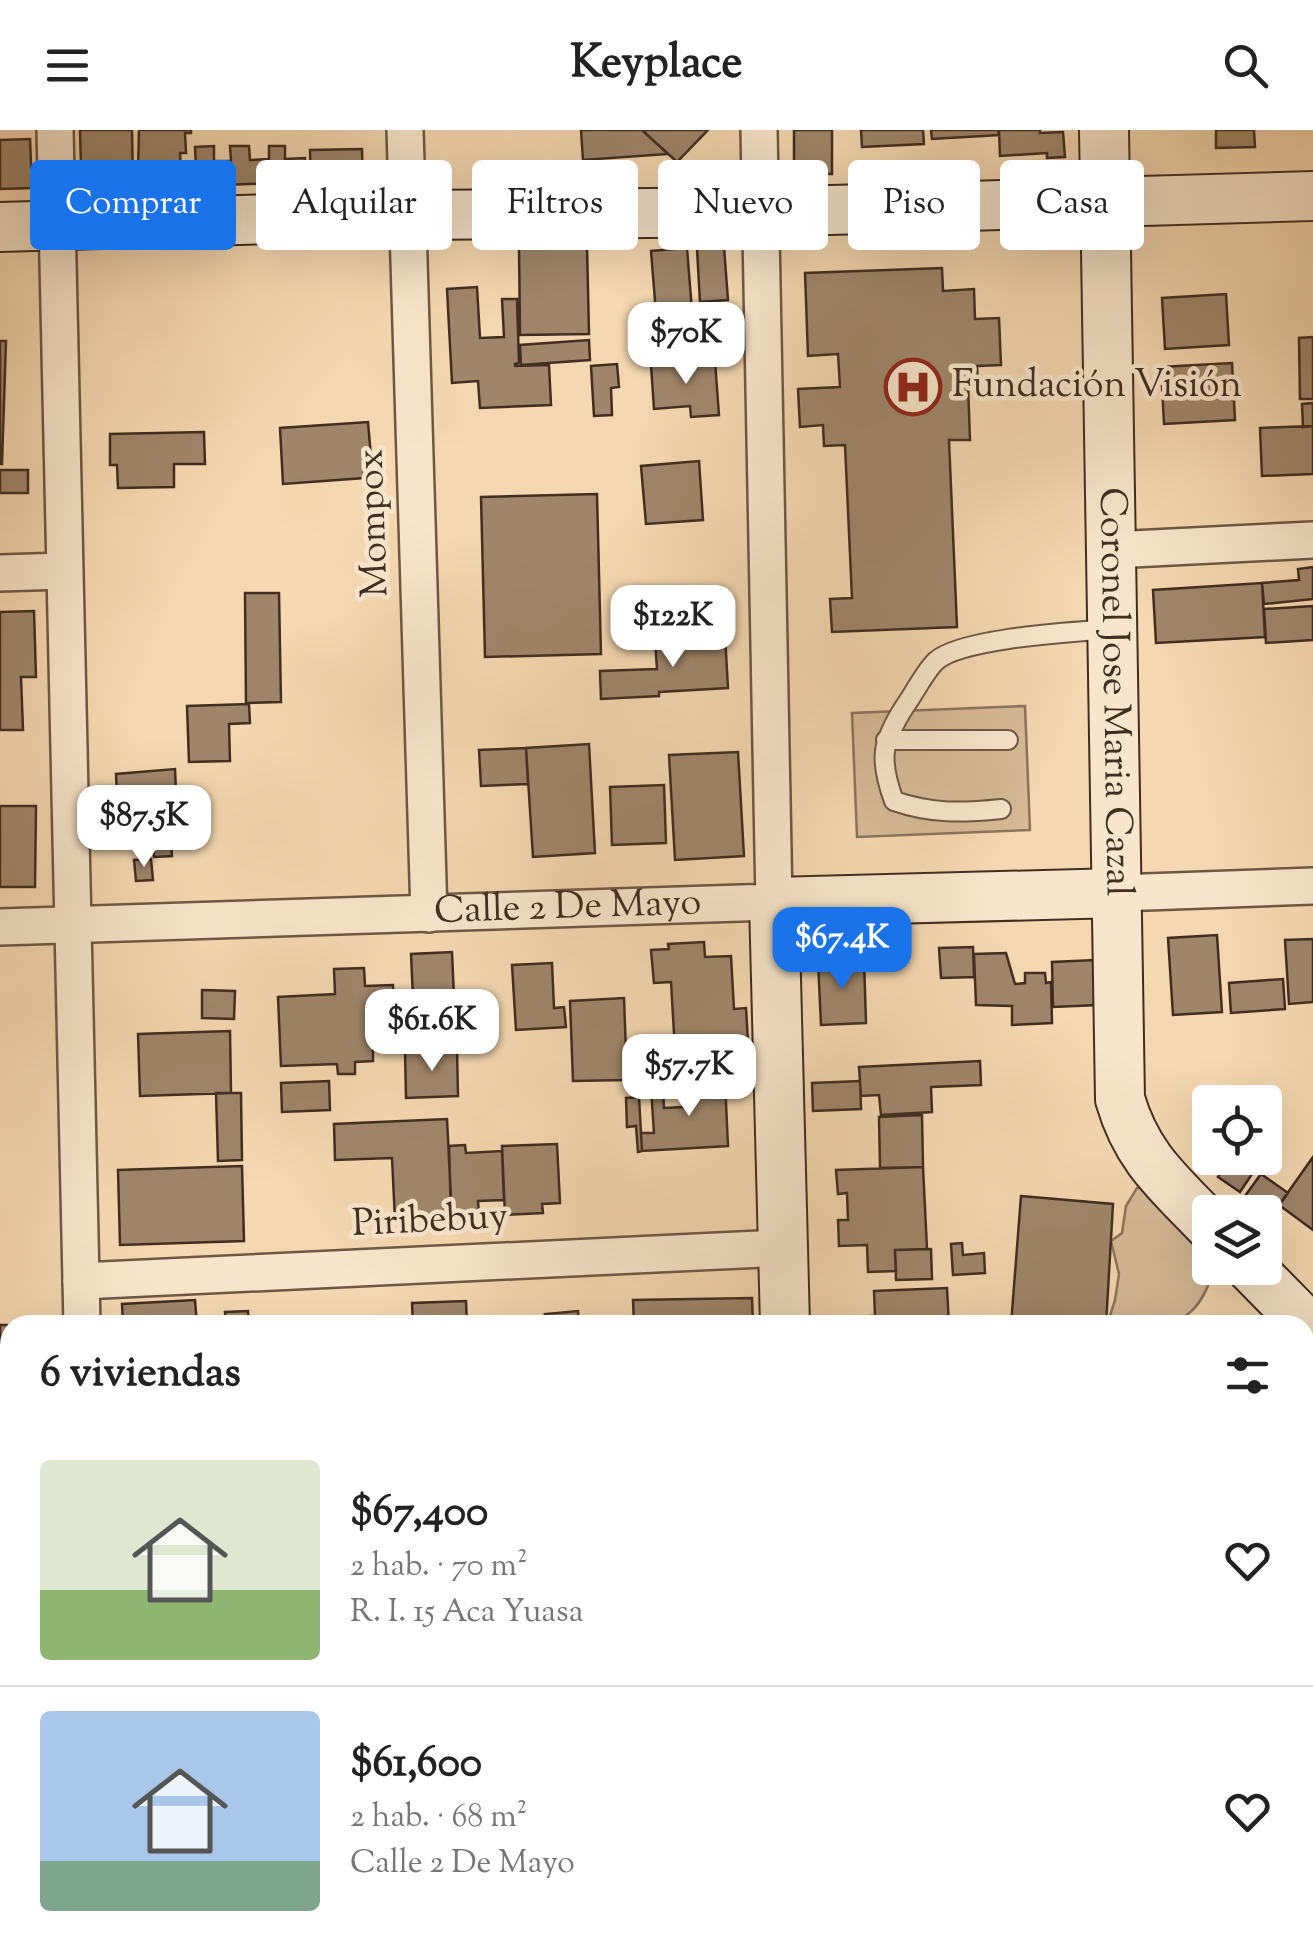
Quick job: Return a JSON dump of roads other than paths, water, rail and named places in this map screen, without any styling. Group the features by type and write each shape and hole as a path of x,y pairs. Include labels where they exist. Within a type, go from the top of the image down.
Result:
{"street":[{"path":"55,130 56,160"},
{"name":"Mompox","path":"405,130 406,160"},
{"path":"759,130 760,160"},
{"name":"Coronel Jose Maria Cazal","path":"1104,130 1105,160"},
{"path":"1144,201 1313,196"},
{"path":"828,210 1000,205"},
{"path":"452,215 658,213"},
{"path":"0,227 30,225"},
{"path":"58,250 82,1315"},
{"name":"Mompox","path":"409,250 429,914"},
{"path":"763,250 785,1315"},
{"name":"Coronel Jose Maria Cazal","path":"1107,250 1120,1099 1128,1127 1150,1164 1192,1207"},
{"path":"1112,550 1313,540"},
{"path":"0,573 64,571"},
{"name":"Calle 2 De Mayo","path":"0,927 1313,886"},
{"name":"Piribebuy","path":"81,1281 783,1248"},
{"path":"1267,1285 1297,1315"}],"lane":[{"path":"1001,809 960,813 920,810 894,801 884,773 886,740 899,716 936,660 970,645 1112,629"},
{"path":"886,740 1008,740"}],"place":[{"name":"Fundación Visión","path":"913,387"}]}
